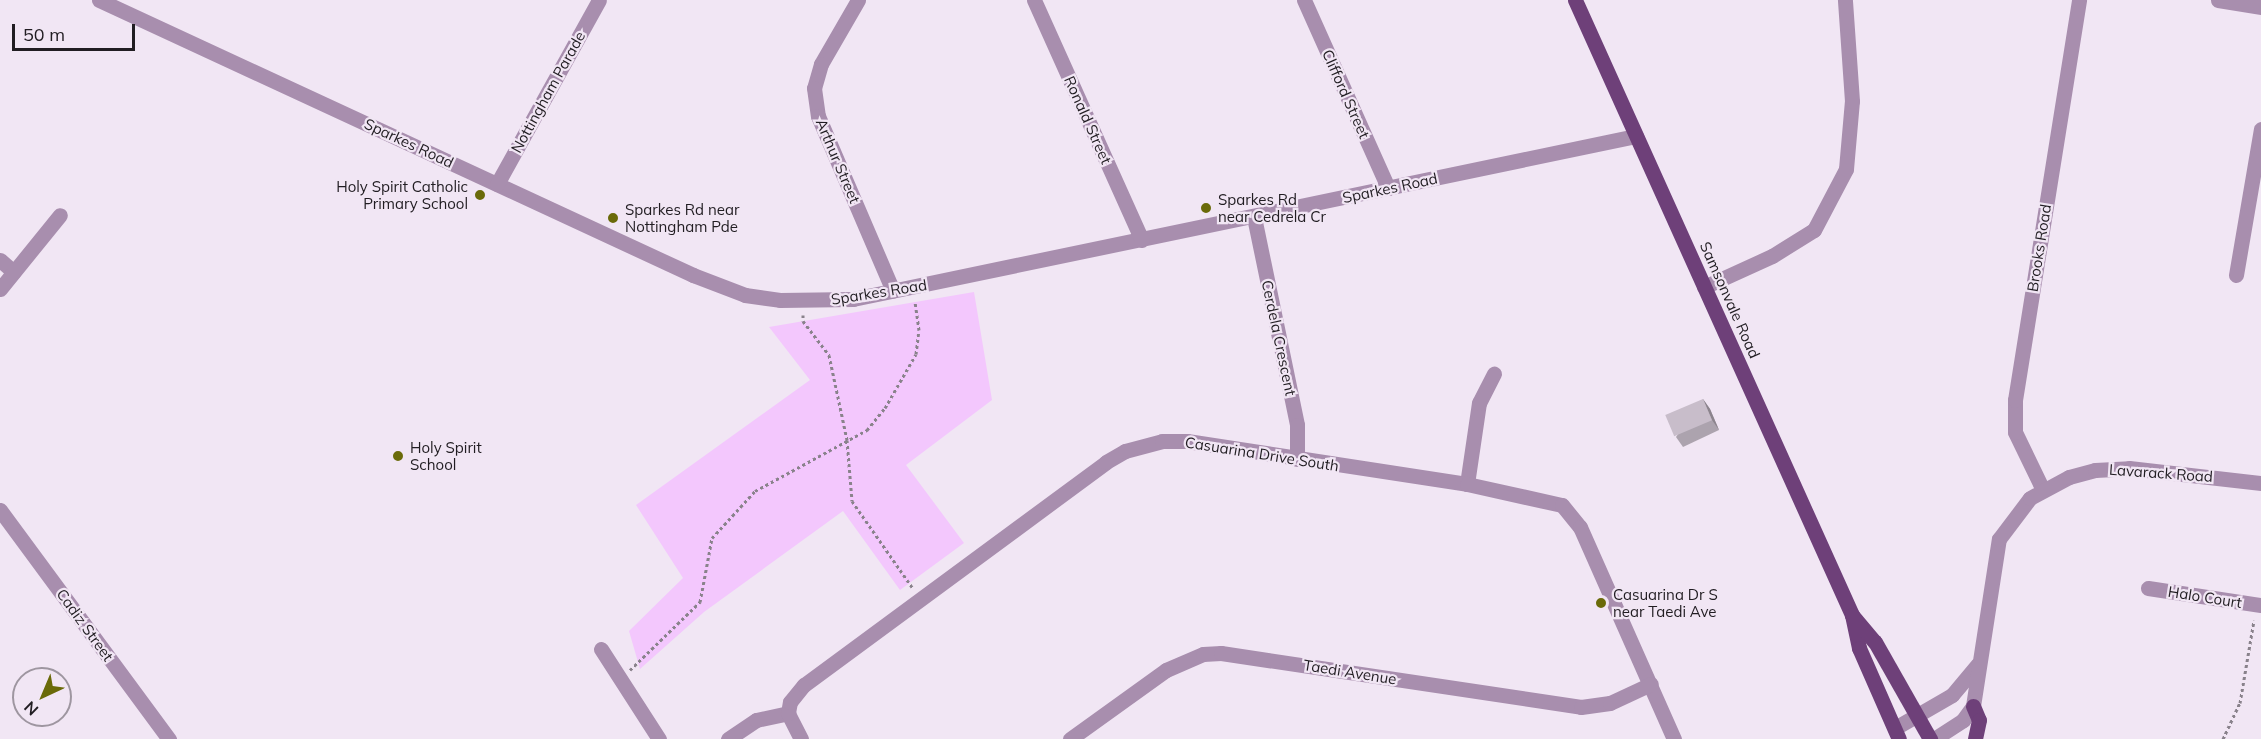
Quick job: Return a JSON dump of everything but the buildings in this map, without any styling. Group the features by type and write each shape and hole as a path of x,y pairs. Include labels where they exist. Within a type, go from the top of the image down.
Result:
{"main road":[{"name":"Samsonvale Road","path":"1575,0 1852,615 1858,648 1897,734"},
{"name":"Samsonvale Road","path":"1852,615 1875,642 1932,739"},
{"path":"1973,706 1979,720 1975,739"}],"street":[{"name":"Sparkes Road","path":"99,0 704,279 745,295 802,301 854,299 1636,136"},
{"name":"Nottingham Parade","path":"497,184 599,0"},
{"name":"Arthur Street","path":"858,0 821,64 814,88 818,116 893,291"},
{"name":"Ronald Street","path":"1034,0 1142,240"},
{"name":"Clifford Street","path":"1304,0 1388,188"},
{"path":"1704,287 1772,256 1814,230 1846,170 1852,102 1845,0"},
{"name":"Brooks Road","path":"2043,490 2015,432 2014,400 2079,0"},
{"path":"2218,0 2261,7"},
{"path":"2236,275 2261,129"},
{"path":"0,289 60,215"},
{"name":"Cerdela Crescent","path":"1254,217 1297,425 1296,459"},
{"path":"0,260 14,272"},
{"path":"1467,484 1479,403 1494,374"},
{"name":"Casuarina Drive South","path":"788,712 790,702 804,685 1125,451 1162,441 1187,441 1467,484 1549,499 1572,513 1674,739"},
{"name":"Lavarack Road","path":"1973,706 1999,539 2018,509 2043,490 2069,477 2095,470 2128,468 2261,483"},
{"name":"Cadiz Street","path":"0,510 169,739"},
{"name":"Halo Court","path":"2148,588 2260,611"},
{"path":"601,649 659,739"},
{"name":"Taedi Avenue","path":"1070,739 1166,670 1203,654 1221,653 1581,707 1610,703 1651,684"},
{"path":"1897,734 1952,695 1978,664"},
{"path":"1932,739 1963,720 1973,706"},
{"path":"728,739 756,720 788,712 801,739"}],"path":[{"path":"621,680 700,602 712,538 748,499 867,430 885,408 916,354 919,330 913,287"},
{"path":"802,301 803,321 829,356 847,440 852,501 920,599"},
{"path":"2223,739 2240,703 2255,618 2260,611"}],"shaded area":[{"path":"974,292 992,400 906,465 964,543 900,590 843,511 704,612 640,669 629,631 683,578 636,505 810,380 769,327"}],"place":[{"name":"Holy Spirit Catholic Primary School","path":"480,195"},
{"name":"Sparkes Rd near Cedrela Cr","path":"1206,208"},
{"name":"Sparkes Rd near Nottingham Pde","path":"613,218"},
{"name":"Holy Spirit School","path":"398,456"},
{"name":"Casuarina Dr S near Taedi Ave","path":"1601,603"}]}
